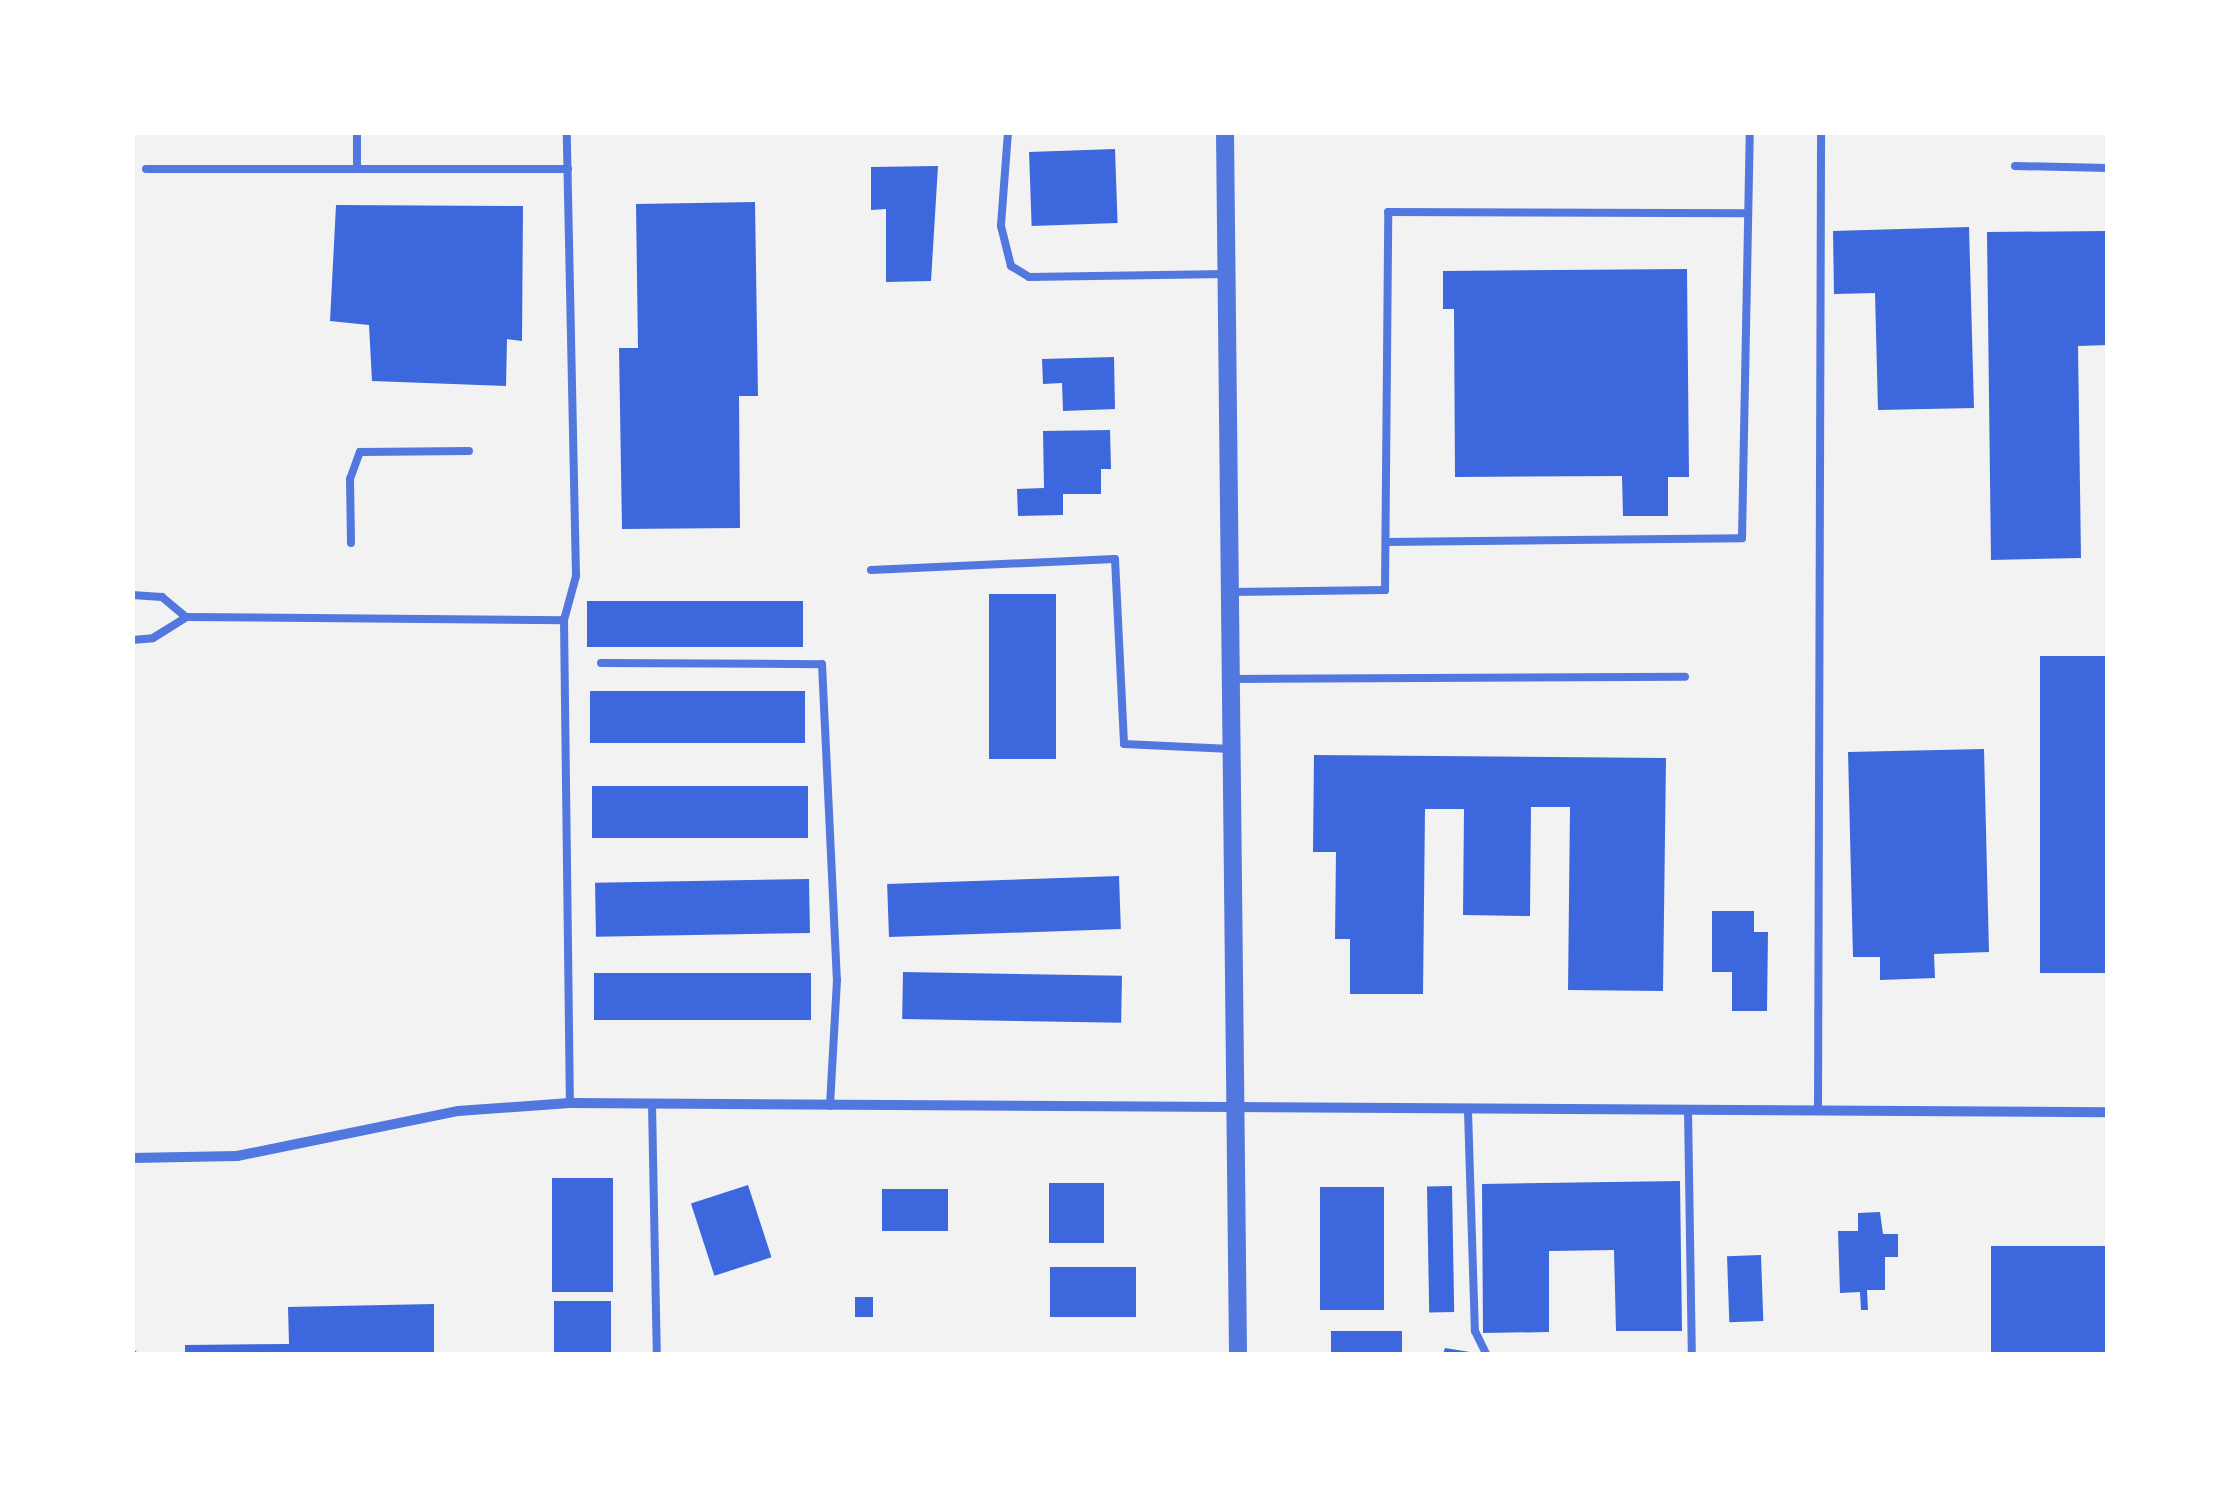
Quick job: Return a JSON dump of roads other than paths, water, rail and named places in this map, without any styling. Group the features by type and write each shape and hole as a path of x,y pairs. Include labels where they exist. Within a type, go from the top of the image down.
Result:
{"street":[{"path":"1225,132 1238,1354"},
{"path":"132,1158 236,1156 458,1111 570,1103 1234,1111 2108,1112"}],"lane":[{"path":"357,132 357,169"},
{"path":"567,132 576,576 564,620 570,1103"},
{"path":"1008,132 1001,226 1011,266 1028,278 1226,274"},
{"path":"1386,542 1742,538 1750,132"},
{"path":"1818,1111 1821,132"},
{"path":"2015,166 2108,168"},
{"path":"146,169 568,169"},
{"path":"1230,592 1385,590 1388,212 1747,214"},
{"path":"351,543 350,479 360,452 468,451"},
{"path":"872,570 1115,559 1124,744 1233,749"},
{"path":"132,595 162,597 186,617"},
{"path":"132,640 153,638 186,617 564,620"},
{"path":"601,663 822,664 837,980 830,1106"},
{"path":"1232,679 1686,677"},
{"path":"652,1104 657,1354"},
{"path":"1688,1110 1692,1354"},
{"path":"1468,1111 1475,1332 1486,1354"}]}
